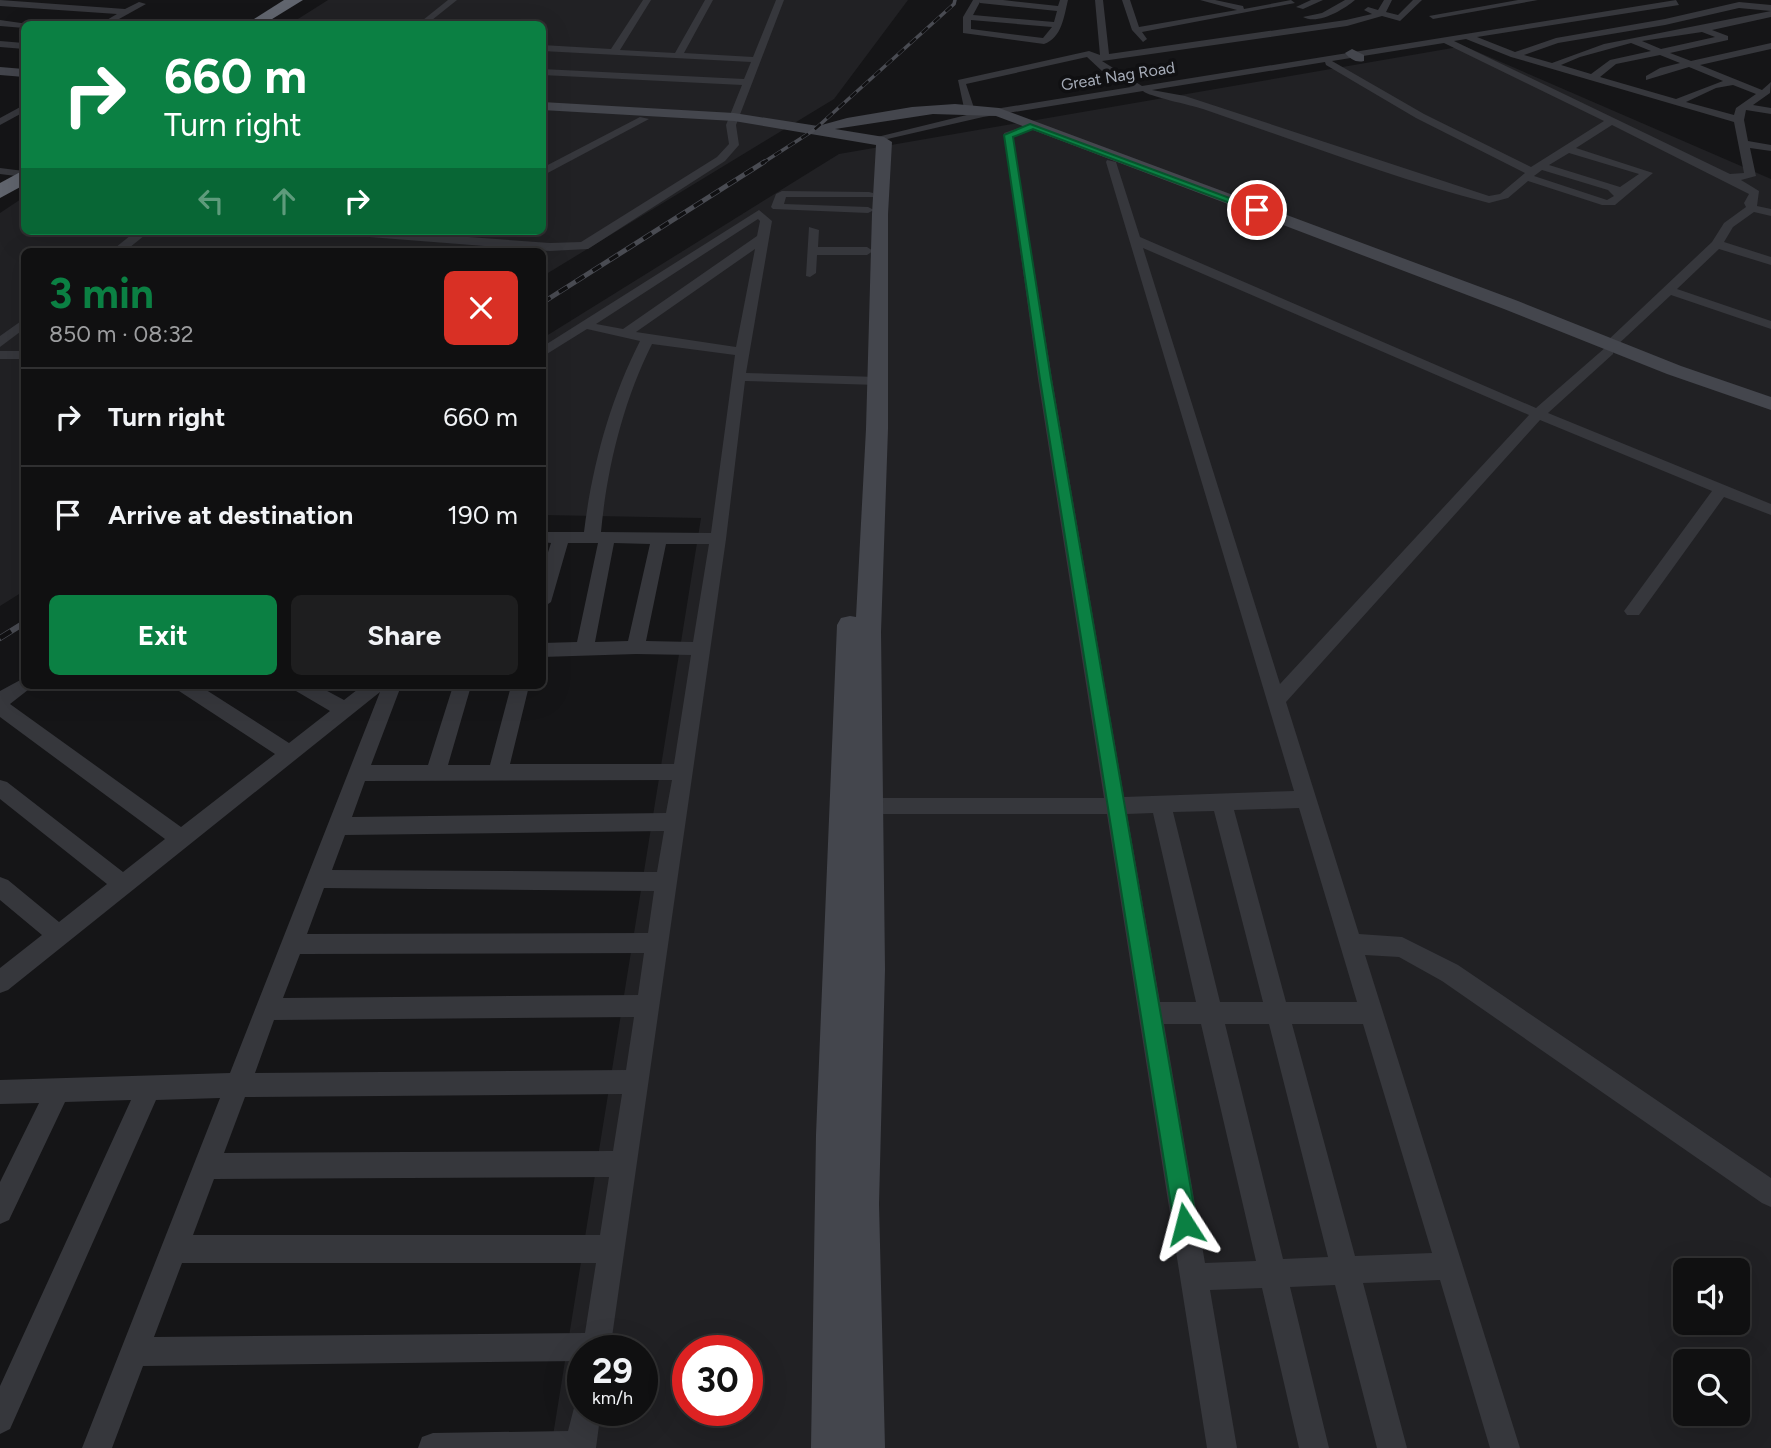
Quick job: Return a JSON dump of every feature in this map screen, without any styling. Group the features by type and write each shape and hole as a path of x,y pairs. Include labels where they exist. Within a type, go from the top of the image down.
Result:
{"highway":[{"path":"261,21 295,0"},
{"path":"272,21 307,0"},
{"path":"0,192 15,174"}],"main road":[{"path":"0,71 21,74"},
{"path":"0,78 21,74"},
{"path":"546,106 794,127 877,141"},
{"path":"814,130 878,115 941,108 988,113 1610,348 1771,412"},
{"path":"546,113 644,120 732,121"},
{"path":"832,1448 834,1135 869,806 870,381 866,251 877,141"},
{"path":"863,1448 855,928 870,381 880,214 877,141"},
{"path":"1610,348 1771,404"}],"street":[{"path":"426,21 453,0"},
{"path":"614,52 647,0"},
{"path":"678,55 709,0"},
{"path":"388,235 550,247 584,246 721,159 734,145 732,121 780,0"},
{"path":"1039,0 1061,11"},
{"path":"1099,0 1104,47 1099,58"},
{"path":"1126,0 1136,30 1158,51"},
{"path":"1204,0 1251,11"},
{"path":"1277,0 1347,23 1351,26 1353,47 1367,57 1372,51 1580,19 1672,1"},
{"path":"1136,30 1319,0"},
{"path":"1335,0 1401,18 1418,4"},
{"path":"988,113 961,82 1089,54 1099,58 1158,51 1347,23 1380,13 1388,0"},
{"path":"1060,44 964,30 967,17 976,2 1061,11"},
{"path":"1300,18 1324,15 1349,2"},
{"path":"1433,16 1534,2"},
{"path":"0,4 127,12"},
{"path":"110,21 142,4"},
{"path":"1197,8 1223,4"},
{"path":"1514,55 1556,41 1665,22 1739,5 1771,8"},
{"path":"1555,10 1733,82 1767,92"},
{"path":"967,17 1061,11"},
{"path":"1047,40 1061,11"},
{"path":"1552,66 1575,54 1633,41 1705,30 1771,14"},
{"path":"1132,18 1145,16"},
{"path":"0,23 21,25"},
{"path":"1593,77 1614,62 1726,38 1705,30"},
{"path":"1468,37 1514,55 1739,120"},
{"path":"1144,40 1158,38"},
{"path":"1447,41 1728,177 1755,193 1752,208"},
{"path":"0,44 21,46"},
{"path":"1082,45 1104,47"},
{"path":"1649,78 1663,69 1771,46"},
{"path":"877,141 988,113 1329,63 1353,47"},
{"name":"Great Nag Road","path":"1142,90 1353,47"},
{"path":"546,48 757,60"},
{"path":"1099,58 1105,69 1142,90 1182,98 1489,200 1504,196 1534,171 1611,121"},
{"path":"1329,63 1420,116 1534,171 1606,203 1611,203 1623,195 1534,171"},
{"path":"546,72 748,82"},
{"path":"1677,102 1713,86 1733,82"},
{"path":"1728,177 1750,176 1739,120 1740,110 1767,92"},
{"path":"0,105 21,108"},
{"path":"1744,107 1771,111"},
{"path":"0,122 21,110"},
{"path":"546,171 644,120"},
{"path":"1028,128 1008,135 1045,379 1222,1448"},
{"path":"1744,145 1771,148"},
{"path":"1534,171 1622,191 1648,173 1570,147"},
{"path":"1570,147 1648,169 1676,152"},
{"path":"1114,160 1275,702 1505,1448"},
{"path":"782,194 869,203 776,206 782,194"},
{"path":"1752,208 1771,214"},
{"path":"1275,702 1538,414 1717,244 1728,225 1752,208"},
{"path":"546,350 755,213 765,217 764,237 742,352 718,539 598,1335"},
{"path":"810,273 813,230"},
{"path":"121,248 139,235"},
{"path":"428,238 433,235"},
{"path":"625,334 764,237"},
{"path":"1136,240 1538,414 1771,510"},
{"path":"1717,244 1771,261"},
{"path":"812,251 866,251"},
{"path":"684,260 716,271"},
{"path":"1670,290 1771,325"},
{"path":"585,325 648,339 742,352"},
{"path":"0,343 21,326"},
{"path":"585,648 600,538 600,481 634,363 648,339"},
{"path":"0,355 21,355"},
{"path":"739,377 870,381"},
{"path":"1633,611 1721,490"},
{"path":"546,537 718,539"},
{"path":"546,589 561,537"},
{"path":"636,647 659,538"},
{"path":"546,650 636,647 701,649"},
{"path":"0,701 21,687"},
{"path":"191,689 290,754"},
{"path":"308,689 345,710"},
{"path":"0,982 371,689"},
{"path":"97,1448 390,689"},
{"path":"435,773 461,689"},
{"path":"498,773 519,689"},
{"path":"0,707 181,839"},
{"path":"358,773 683,772"},
{"path":"0,789 124,885"},
{"path":"869,806 1117,806 1305,799"},
{"path":"1222,802 1392,1448"},
{"path":"1161,804 1314,1448"},
{"path":"338,826 676,822"},
{"path":"317,879 667,881"},
{"path":"0,887 59,936"},
{"path":"292,944 657,943"},
{"path":"1349,944 1402,947 1450,973 1771,1194"},
{"path":"267,1009 648,1006"},
{"path":"1151,1013 1371,1013"},
{"path":"0,1092 237,1085 636,1082"},
{"path":"0,1419 149,1088"},
{"path":"0,1211 58,1090"},
{"path":"206,1166 624,1164"},
{"path":"174,1249 611,1249"},
{"path":"1194,1277 1449,1266"},
{"path":"134,1352 567,1349"},
{"path":"433,1448 581,1447 584,1426"}],"shaded area":[{"path":"328,0 908,0 834,99 546,274 546,248 21,248 21,593 0,606 0,213 21,199 21,235 546,235 546,21 295,21"},
{"path":"1464,46 1771,179 1771,1448 551,1448 567,1349 567,1426 658,1426 658,1335 569,1335 701,518 546,515 546,336 839,154"}],"railway":[{"path":"761,164 814,130 954,4 955,0"},
{"path":"546,300 764,162"},
{"path":"0,638 21,625"}],"route":[{"path":"1185,1224 1045,379 1008,135 1033,126 1257,210"}]}
